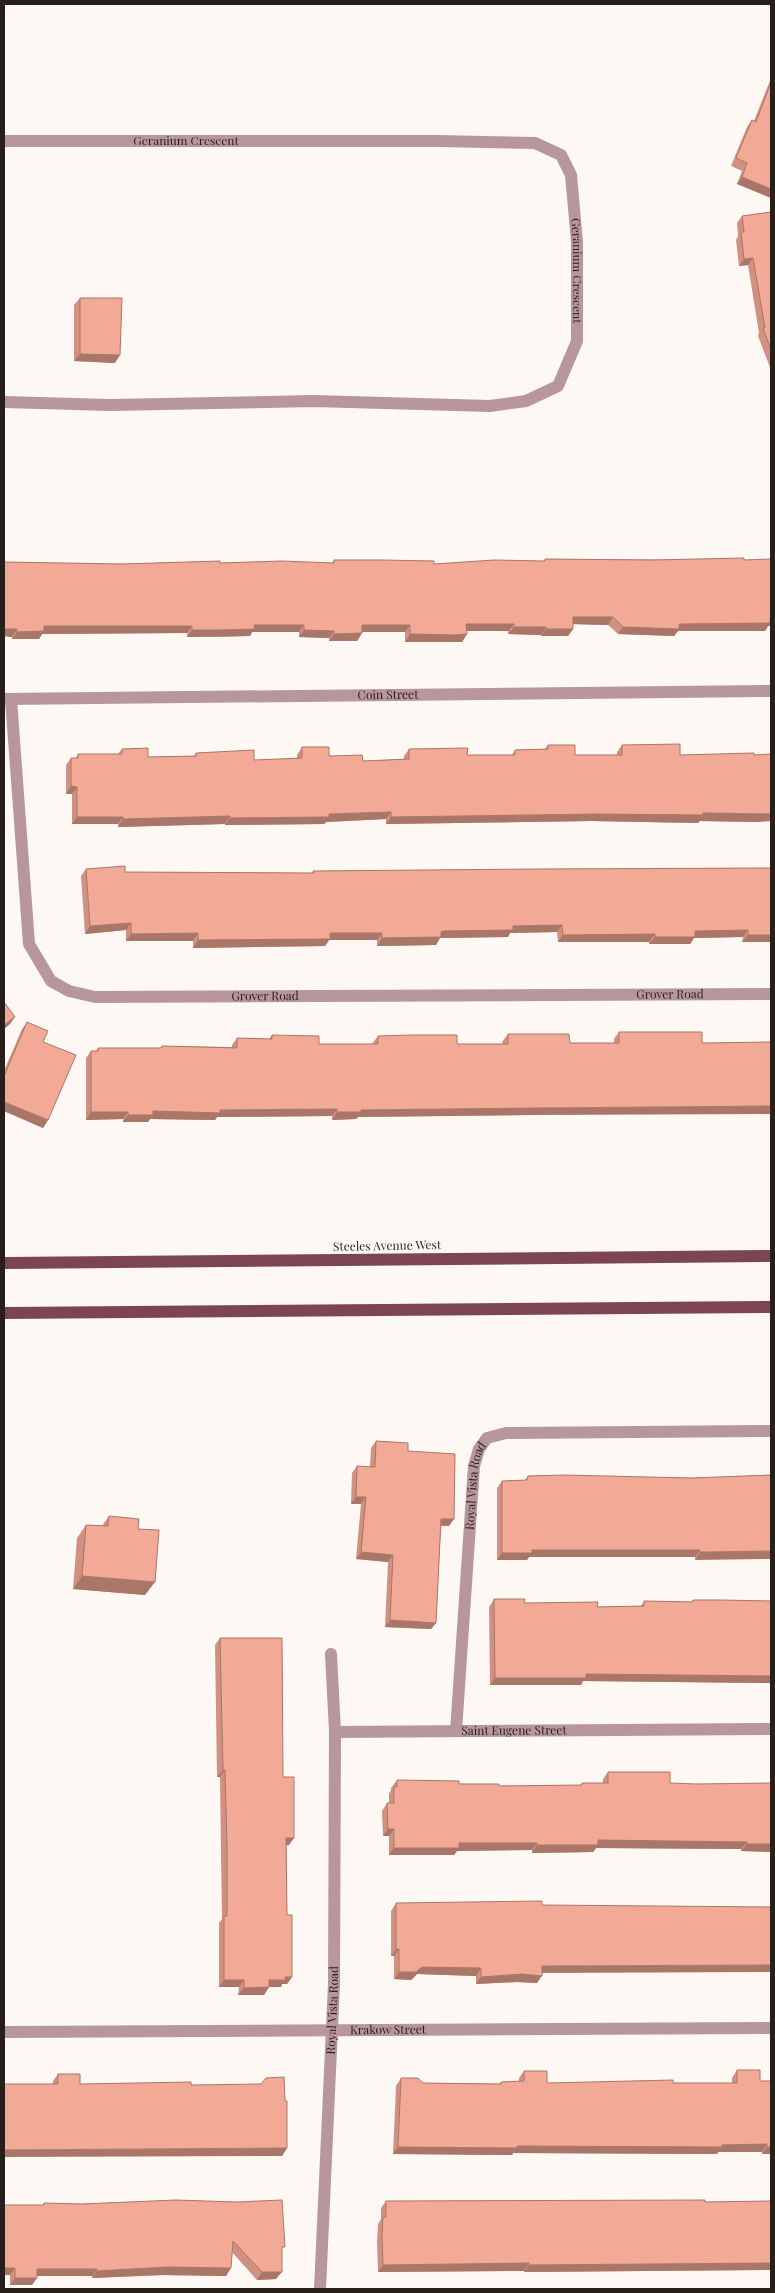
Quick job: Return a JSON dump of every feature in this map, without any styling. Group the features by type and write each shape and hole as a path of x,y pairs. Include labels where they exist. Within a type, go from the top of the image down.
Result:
{"main road":[{"name":"Steeles Avenue West","path":"4,1263 771,1256"},
{"path":"4,1313 771,1307"}],"street":[{"name":"Geranium Crescent","path":"4,141 438,141 535,143 561,156 572,175 576,242 577,341 558,386 526,401 490,406 314,401 110,405 4,402"},
{"name":"Coin Street","path":"8,699 771,691"},
{"name":"Grover Road","path":"8,699 29,944 51,982 69,991 95,996 771,994"},
{"name":"Royal Vista Road","path":"456,1731 474,1466 479,1449 487,1438 506,1433 771,1431"},
{"path":"331,1654 335,1732"},
{"name":"Saint Eugene Street","path":"335,1732 771,1729"},
{"name":"Royal Vista Road","path":"320,2289 334,1984 335,1732"},
{"name":"Krakow Street","path":"4,2032 771,2028"}],"building":[{"path":"771,82 771,189 742,177 747,163 736,158 752,120 756,122"},
{"path":"771,212 771,350 763,328 765,328 753,258 744,259 741,232 744,232 742,216"},
{"path":"80,298 122,298 120,355 80,354"},
{"path":"744,558 744,560 771,559 770,623 679,624 679,629 623,627 613,617 573,617 573,629 514,627 514,624 466,624 467,634 455,635 410,634 410,625 362,625 362,633 334,634 334,631 304,630 304,625 254,625 255,629 220,630 192,630 192,626 44,626 44,631 17,632 17,629 4,629 4,562 122,564 282,561 334,563 334,560 383,560 434,561 434,564 494,560 545,561 545,559 652,560"},
{"path":"680,744 680,755 771,754 771,814 703,813 703,815 597,814 391,817 391,812 329,814 329,817 230,818 230,816 123,819 123,817 77,817 77,787 71,786 71,758 78,758 78,754 122,754 122,749 148,748 148,757 196,756 196,753 254,750 254,760 302,758 302,747 329,747 329,756 362,755 363,761 409,759 409,749 468,748 467,755 515,755 515,750 548,749 548,745 575,745 575,755 622,755 622,745"},
{"path":"125,866 125,872 314,873 313,871 771,868 771,935 748,935 748,930 695,931 695,937 655,937 655,934 563,935 562,925 513,926 513,930 443,931 441,932 441,937 382,938 382,933 330,933 330,939 198,940 198,933 131,934 131,923 90,926 86,869"},
{"path":"4,1002 15,1017 4,1025"},
{"path":"27,1022 48,1031 43,1042 76,1055 48,1120 4,1102 4,1076"},
{"path":"619,1032 702,1032 702,1043 771,1042 771,1106 361,1110 361,1112 337,1112 337,1109 220,1110 220,1113 153,1111 153,1115 128,1115 128,1112 91,1112 91,1051 98,1051 98,1048 161,1048 162,1046 237,1048 237,1038 272,1039 272,1035 319,1036 319,1044 378,1044 378,1036 457,1035 457,1044 508,1044 508,1034 569,1034 570,1043 619,1043"},
{"path":"376,1441 408,1443 408,1451 455,1454 454,1519 441,1519 436,1623 390,1620 393,1555 361,1552 366,1497 356,1497 357,1466 375,1467"},
{"path":"771,1475 771,1551 532,1550 532,1553 502,1553 502,1481 527,1480 528,1476 691,1478"},
{"path":"109,1516 139,1519 138,1529 159,1530 155,1582 82,1576 86,1525 108,1526"},
{"path":"494,1599 525,1599 524,1603 598,1602 597,1607 644,1606 644,1601 771,1601 771,1676 586,1674 586,1678 495,1678"},
{"path":"220,1638 282,1638 283,1777 294,1777 294,1838 286,1838 287,1915 292,1915 292,1977 285,1977 286,1980 269,1980 269,1987 244,1988 244,1980 224,1980 224,1916 227,1916 227,1846"},
{"path":"608,1772 670,1772 670,1783 771,1783 771,1844 598,1840 598,1845 459,1843 459,1848 394,1848 394,1829 388,1829 387,1803 394,1803 394,1787 397,1787 397,1780 459,1781 459,1784 499,1784 499,1786 582,1785 582,1783 608,1783"},
{"path":"542,1901 542,1905 771,1907 771,1965 542,1966 542,1976 522,1974 481,1977 481,1968 422,1967 416,1972 399,1972 399,1949 396,1949 396,1903"},
{"path":"737,2070 760,2070 760,2081 771,2081 771,2147 767,2147 767,2144 722,2145 722,2147 398,2147 401,2078 418,2078 423,2083 501,2084 501,2082 524,2081 524,2071 547,2071 547,2083 673,2080 673,2083 737,2083"},
{"path":"58,2074 80,2074 80,2084 191,2082 191,2085 261,2084 266,2078 284,2077 285,2101 287,2101 287,2148 4,2150 4,2084 58,2084"},
{"path":"176,2200 236,2202 282,2200 285,2247 282,2247 282,2272 262,2272 233,2241 231,2268 167,2267 97,2271 97,2269 37,2269 37,2278 15,2278 15,2268 4,2268 4,2205"},
{"path":"705,2200 705,2202 771,2201 771,2263 383,2265 382,2234 383,2217 386,2217 386,2201"}]}
